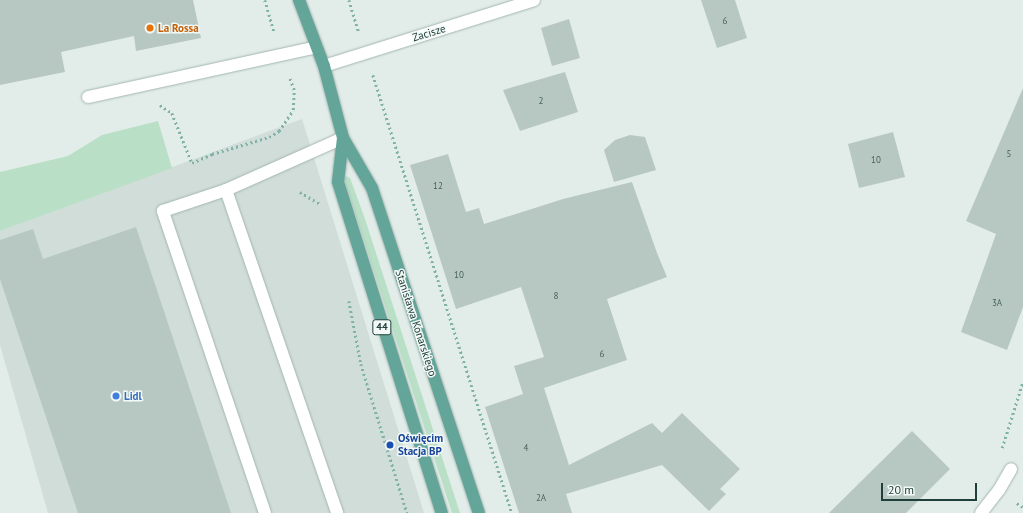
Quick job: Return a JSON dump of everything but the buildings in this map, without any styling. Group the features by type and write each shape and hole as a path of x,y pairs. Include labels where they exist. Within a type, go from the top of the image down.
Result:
{"main road":[{"name":"Stanisława Konarskiego","path":"299,0 324,66 343,138 372,188 479,513"},
{"name":"Stanisława Konarskiego","path":"343,138 338,182 442,513"}],"street":[{"name":"Zacisze","path":"324,66 534,0"},
{"path":"88,97 317,47"},
{"path":"265,513 163,211 226,190 343,138"},
{"path":"226,190 337,513"},
{"path":"981,513 999,490 1011,469"}],"path":[{"path":"349,0 512,513"},
{"path":"133,87 172,113 192,163 212,154 269,137 279,131"},
{"path":"300,192 325,207"},
{"path":"348,296 361,364 407,513"}],"shaded area":[{"path":"302,119 424,513 48,513 0,345 0,231"}],"green space":[{"path":"158,121 172,168 0,231 0,172 68,156 102,135"},
{"path":"346,176 350,178 365,219 460,513 452,513 344,179"}],"place":[{"name":"La Rossa","path":"150,28"},
{"name":"Lidl","path":"116,396"},
{"name":"Oświęcim Stacja BP","path":"390,445"}]}
